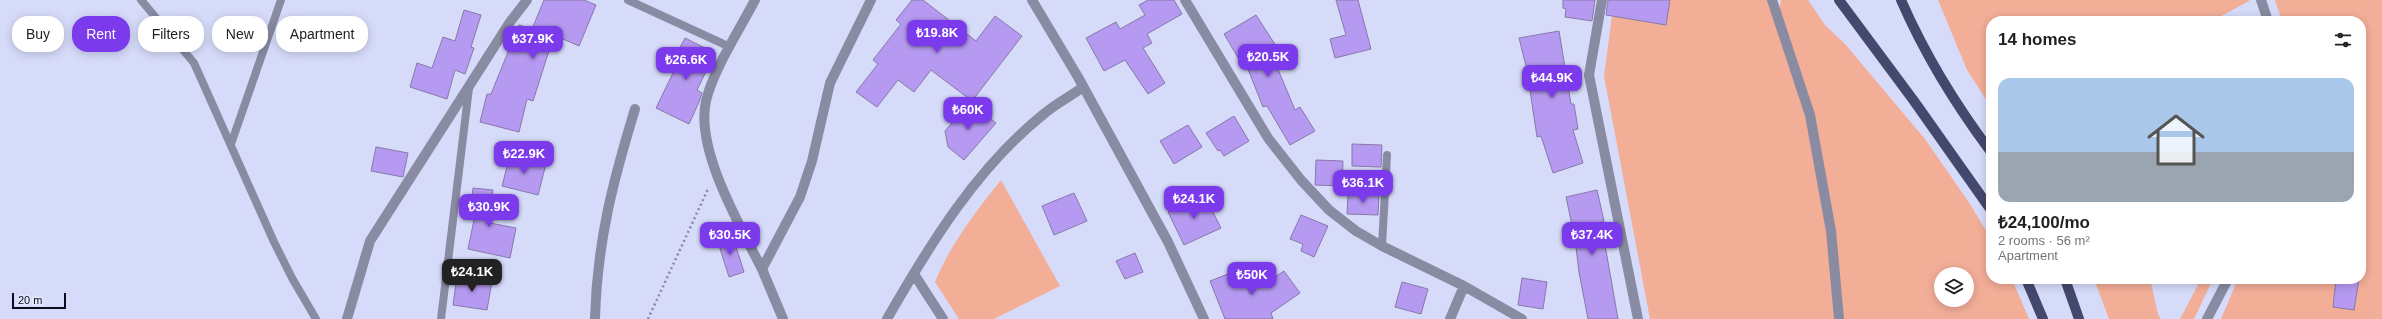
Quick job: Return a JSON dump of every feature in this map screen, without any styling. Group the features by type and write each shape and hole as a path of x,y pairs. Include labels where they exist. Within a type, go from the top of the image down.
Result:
{"main road":[{"path":"1839,0 1914,101 1986,203"},
{"path":"1901,0 1915,32 1941,79 1986,145"},
{"path":"2028,284 2043,319"},
{"path":"2067,284 2079,319"}],"street":[{"path":"347,319 370,241 510,22 528,0"},
{"path":"755,0 730,47 706,101 704,116 706,132 716,171 762,268 782,319"},
{"path":"762,268 800,197 812,161 830,83 872,0"},
{"path":"1032,0 1083,87 1168,242 1204,319"},
{"path":"1185,0 1268,138 1301,180 1329,210 1356,231 1382,246 1464,286 1522,319"},
{"path":"1602,0 1589,75 1638,319"},
{"path":"1772,0 1810,114 1831,231 1839,319"},
{"path":"2261,0 2266,16"},
{"path":"887,319 933,243 977,181 1010,145 1046,113 1083,87"},
{"path":"595,319 600,248 613,181 635,108"},
{"path":"914,274 943,319"},
{"path":"2207,319 2225,284"},
{"path":"1450,319 1464,286"}],"lane":[{"path":"141,0 194,63 285,264 316,319"},
{"path":"231,144 281,0"},
{"path":"628,0 730,47"},
{"path":"440,319 469,86"},
{"path":"1382,246 1386,155"}],"path":[{"path":"648,319 716,171"}],"shaded area":[{"path":"1670,0 1772,0 1778,15 1781,0 1808,0 1825,25 1845,44 1925,139 1970,204 1986,231 1986,284 2014,284 2029,319 1650,319 1604,76 1612,16 1666,25"},
{"path":"1938,0 2249,0 2221,16 1986,16 1986,99 1967,70"},
{"path":"2275,0 2382,0 2382,319 2221,319 2236,284 2366,284 2366,16 2280,16"},
{"path":"1001,180 1060,286 994,319 959,319 935,282 956,242 973,216"},
{"path":"2096,284 2151,284 2158,314 2161,319 2109,319"},
{"path":"2198,284 2211,284 2194,319 2180,319"}],"building":[{"path":"544,0 584,0 596,5 579,46 554,35 533,101 527,99 519,132 480,122 487,94 491,94 519,25 532,29"},
{"path":"912,0 923,0 976,41 995,16 1022,36 972,101 931,70 914,92 898,80 877,107 856,92 878,64 873,60 901,24 896,20"},
{"path":"1148,0 1174,0 1182,14 1147,34 1152,43 1143,48 1165,83 1148,94 1125,60 1104,71 1086,38 1116,22 1120,29 1145,15 1139,5"},
{"path":"1336,0 1358,0 1371,49 1335,58 1330,39 1346,35"},
{"path":"1563,0 1595,0 1592,21 1565,17 1566,9 1563,8"},
{"path":"1608,0 1670,0 1666,25 1606,15"},
{"path":"464,10 481,15 471,47 474,48 465,74 455,70 447,99 410,87 417,63 432,68 443,37 455,41"},
{"path":"1256,15 1276,46 1270,50 1295,110 1300,107 1315,131 1290,145 1267,106 1263,107 1246,64 1243,66 1224,34"},
{"path":"1559,31 1571,104 1574,104 1578,129 1573,130 1583,163 1553,173 1541,136 1537,137 1527,70 1519,38"},
{"path":"685,38 715,53 697,90 702,93 689,124 656,108 673,73 668,70"},
{"path":"970,102 996,123 964,160 948,147 945,131"},
{"path":"1234,116 1249,141 1224,156 1220,150 1218,151 1206,133"},
{"path":"1188,125 1202,147 1174,164 1160,141"},
{"path":"1352,144 1382,145 1381,167 1352,166"},
{"path":"376,147 408,153 403,177 371,171"},
{"path":"510,155 546,164 538,195 502,186"},
{"path":"1316,160 1343,161 1342,186 1315,185"},
{"path":"473,188 493,190 490,223 516,228 510,258 468,249 475,215 470,214"},
{"path":"1597,190 1604,221 1601,222 1618,319 1588,319 1579,272 1575,239 1566,197"},
{"path":"1074,193 1087,221 1054,235 1042,206"},
{"path":"1204,194 1221,228 1184,245 1168,212"},
{"path":"1348,194 1379,195 1378,215 1347,214"},
{"path":"1301,215 1328,226 1314,257 1301,251 1303,244 1290,239"},
{"path":"732,234 744,272 729,277 717,239"},
{"path":"1135,253 1143,272 1125,279 1116,261"},
{"path":"1241,269 1250,294 1284,271 1300,293 1271,313 1273,319 1225,319 1210,281"},
{"path":"457,276 492,281 487,310 453,305"},
{"path":"1522,278 1547,282 1543,309 1518,305"},
{"path":"1402,282 1428,289 1421,314 1395,307"},
{"path":"2335,284 2358,284 2354,310 2333,307"}]}
